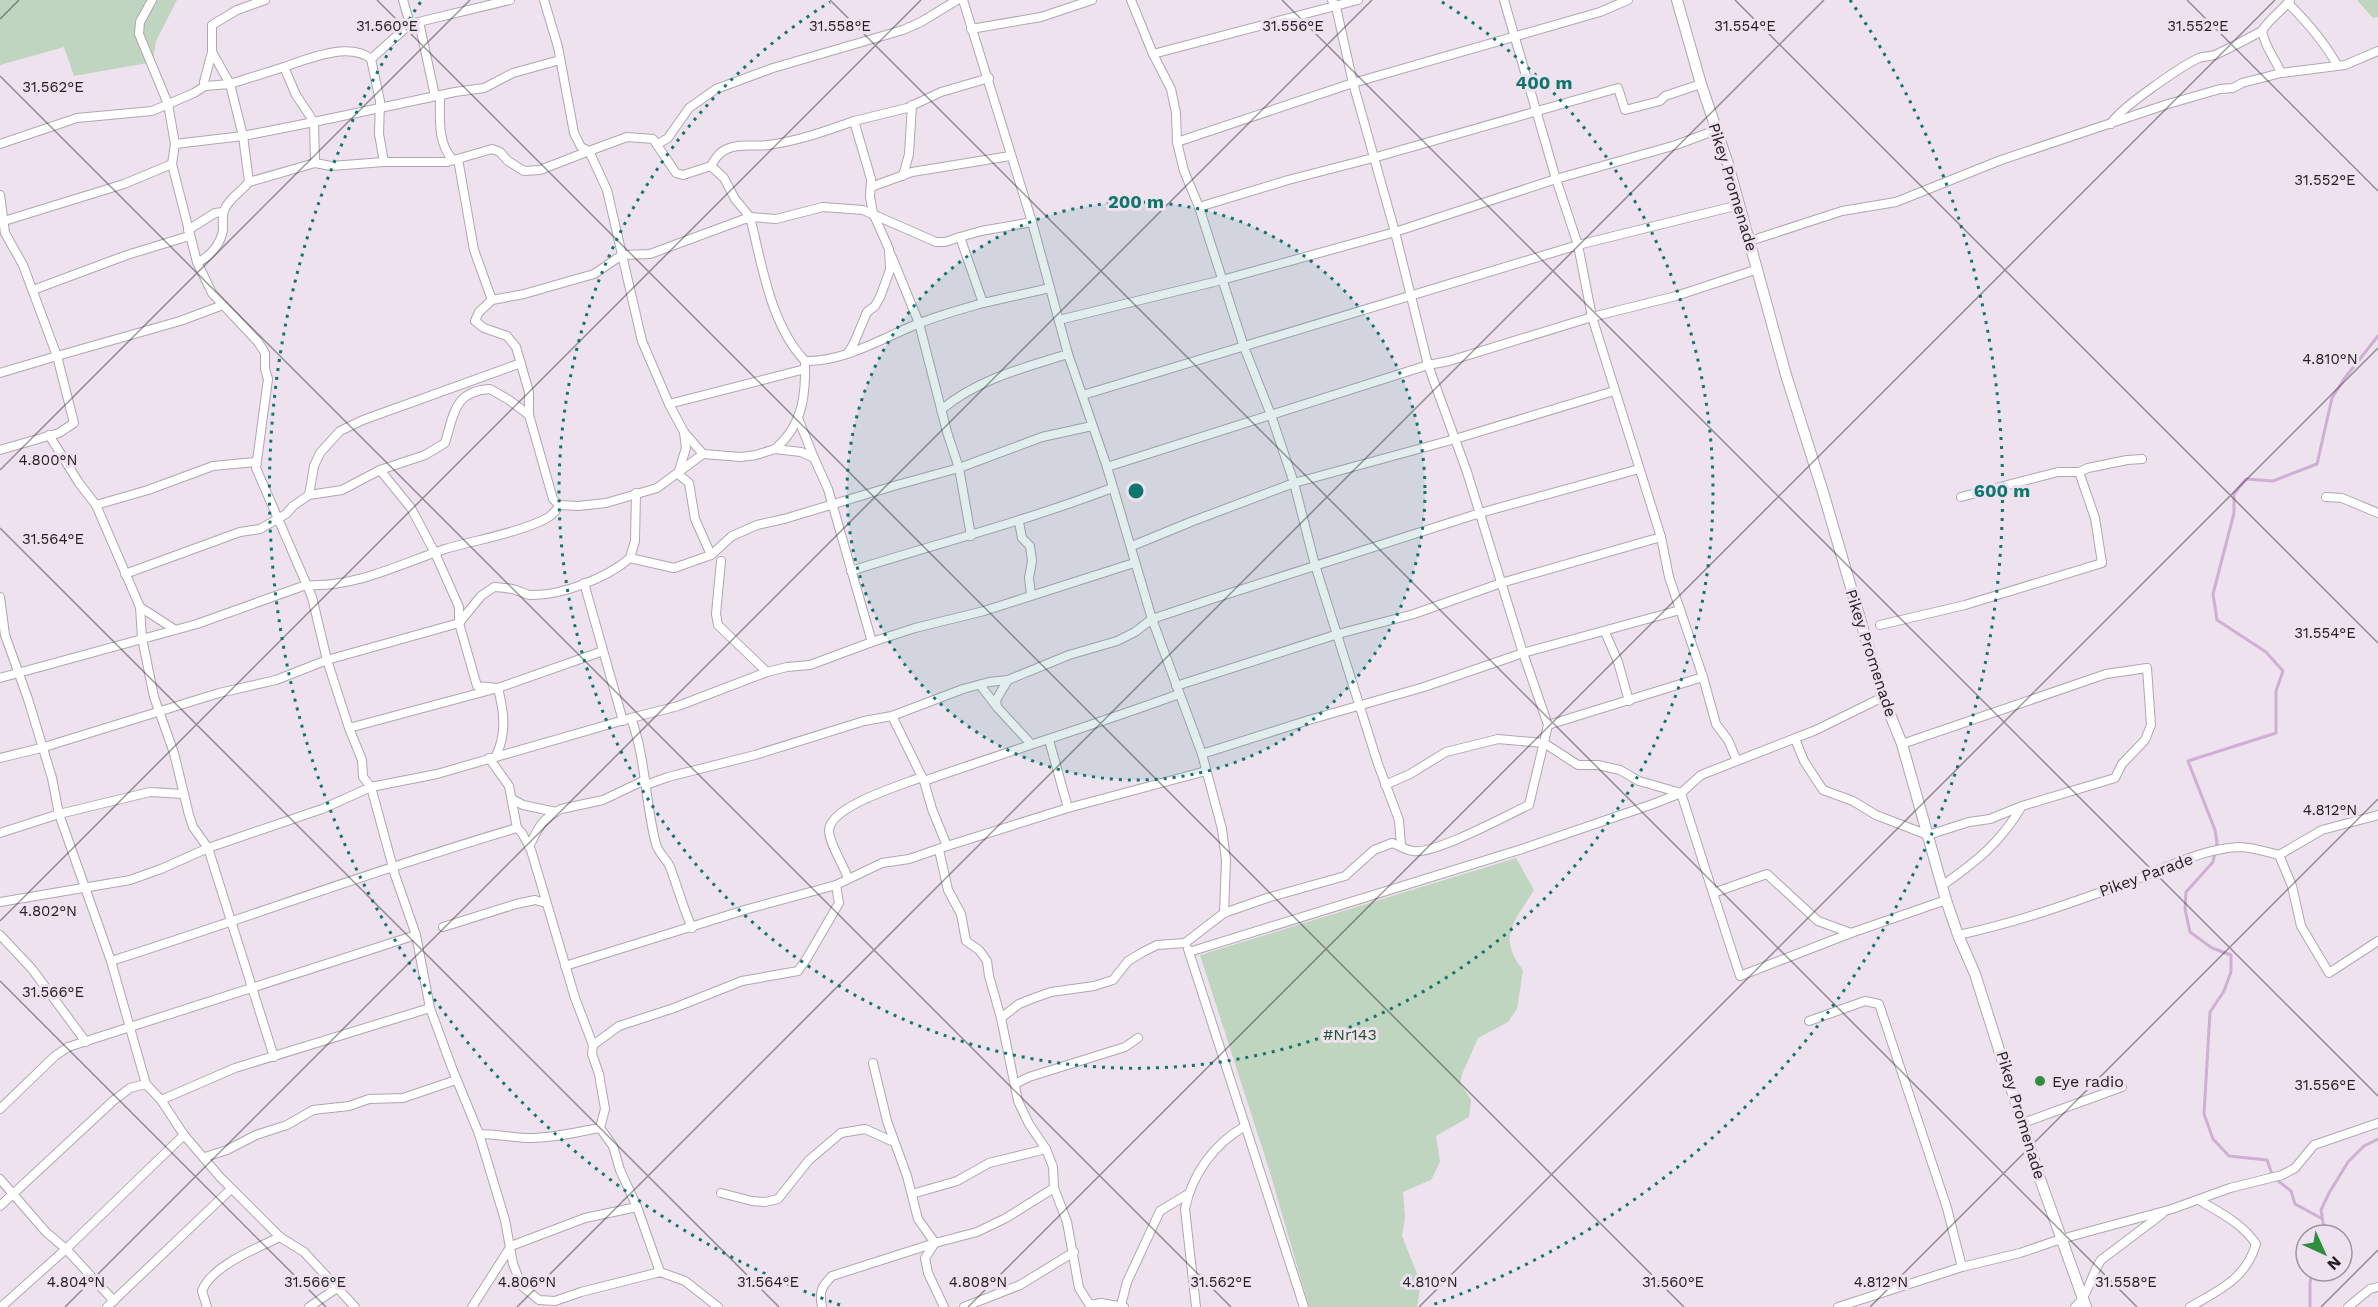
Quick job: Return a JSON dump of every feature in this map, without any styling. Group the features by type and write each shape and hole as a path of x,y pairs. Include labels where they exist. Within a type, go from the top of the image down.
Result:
{"street":[{"path":"152,0 140,22 139,34 168,104 175,144 172,164 189,233 198,262 212,293 258,342 265,353 265,369 268,379 255,462 263,486 280,519 312,597 327,660 362,760 363,777 371,787 393,867 416,935 430,1008 456,1080 479,1134 505,1220 513,1264 522,1286 539,1300 555,1301 660,1272 685,1281 718,1307"},
{"path":"205,86 204,82 213,51 212,25 237,10 265,0"},
{"path":"403,0 414,23 437,96 439,124 446,153 456,160 474,250 492,300"},
{"path":"371,59 414,23 510,0"},
{"path":"544,0 560,60 574,133 580,147 589,152 607,190 642,341 669,404 684,432 703,454"},
{"path":"658,144 668,138 689,108 716,89 772,68 903,30 957,0"},
{"path":"963,0 1032,222 1068,354 1132,546 1134,563 1177,690 1202,754 1222,829 1226,860 1224,913"},
{"path":"971,29 1041,17 1092,0"},
{"path":"1131,0 1153,54 1171,89 1176,114 1177,142 1190,188 1199,207 1244,347 1271,415 1294,483 1315,565 1385,785 1399,820 1401,846"},
{"path":"1153,54 1334,4 1358,0"},
{"path":"1504,0 1556,179 1578,245 1592,317 1661,537 1669,577 1703,677 1716,724 1728,740 1737,761"},
{"path":"1177,142 1353,83 1600,12 1628,0"},
{"name":"Pikey Promenade","path":"1677,0 1758,269 1786,375 1884,697 1902,744 1946,900 1975,974 2081,1305"},
{"path":"2110,125 2119,113 2137,99 2200,57 2214,56 2262,31 2266,23 2289,2 2311,26 2337,65"},
{"path":"1187,948 1224,913 1345,876 1374,850 1392,843 1414,852 1443,844 1529,805 1548,725 1480,513 1428,365 1334,4"},
{"path":"2262,31 2266,49 2277,63 2281,73"},
{"path":"213,51 230,84 243,136 249,182"},
{"path":"0,144 77,118 152,111 205,86 230,84 332,51 365,54 371,59 381,107 379,134 384,162"},
{"path":"1750,242 1842,211 1896,202 2001,160 2168,104 2281,73 2345,64 2378,51"},
{"path":"175,144 243,136 484,88 513,73 560,60"},
{"path":"284,67 296,95 314,122 315,163"},
{"path":"198,262 209,255 222,236 223,212 249,182 315,163 331,166 456,160 492,149 500,152 508,161 524,171 540,170 627,137 649,138 658,144 676,173 683,175 711,165 720,153 728,148 738,145 767,145 805,138 854,121 912,105 941,92 988,78"},
{"path":"1199,207 1618,88 1625,110 1660,101 1665,96 1701,84"},
{"path":"903,176 909,154 912,105"},
{"path":"854,121 871,187 873,213 919,323 941,410 959,468 971,536"},
{"path":"1059,320 1222,280 1395,232 1556,179 1676,145 1716,130"},
{"path":"871,187 934,167 1010,156"},
{"path":"4,221 124,184 172,164"},
{"path":"711,165 724,178 735,199 750,217 766,282 776,309 792,346 805,365 806,389 798,418 782,442 774,449"},
{"path":"0,195 4,221 2,232 33,290 57,356 75,419 72,426 59,433 0,450"},
{"path":"1083,395 1578,245 1739,205"},
{"path":"559,505 554,499 529,415 529,392 514,342 507,336 484,328 475,321 479,312 492,300 524,294 594,274 622,255 650,254 750,217 776,219 823,207 873,213 936,242 945,242 1032,222"},
{"path":"33,290 189,233 215,213 223,212"},
{"path":"960,237 983,303"},
{"path":"848,353 867,312 875,306 884,290 890,270 889,249"},
{"path":"1107,466 1428,365 1458,359 1592,317 1676,296 1758,269"},
{"path":"669,404 848,353 919,323 983,303 1050,288"},
{"path":"0,373 180,321 223,305"},
{"path":"941,410 976,386 997,376 1068,354"},
{"path":"309,495 315,460 340,431 363,420 521,363"},
{"path":"125,574 232,534 260,529 280,519 309,495 342,490 380,470 425,455 444,443 455,407 468,393 490,389 529,415"},
{"path":"1132,546 1294,483 1455,439 1614,391"},
{"path":"798,418 814,458 824,475 872,642"},
{"path":"630,558 674,568 711,555 732,536 747,528 959,468 1042,437 1092,426"},
{"path":"678,474 686,448 684,432"},
{"path":"49,435 79,483 96,504 140,607 142,638 154,697 174,753 193,827 208,848 274,1057"},
{"path":"559,505 594,505 657,488 703,454 741,457 774,449 801,452 814,458"},
{"path":"1961,497 2058,472 2079,472 2088,468 2142,459"},
{"path":"96,504 147,490 213,466 255,462"},
{"path":"529,847 544,819 561,809 603,800 645,782 830,733 864,721 892,716 980,685 1008,680 1069,655 1117,641 1135,632 1152,619 1480,513 1639,469"},
{"path":"380,470 411,508 435,553 459,607 459,623 477,686 498,688"},
{"path":"1880,625 1965,605 2102,563 2095,518 2079,472"},
{"path":"678,474 689,483 695,519 711,555"},
{"path":"851,571 1019,522 1112,488"},
{"path":"0,758 41,748 219,693 276,680 327,660 459,623 481,596 494,587 512,589 529,595 561,590 584,583 617,569 630,558 635,541 636,493"},
{"path":"2326,497 2342,498 2378,513"},
{"path":"0,678 224,616 306,585 323,586 346,582 388,570 435,553 538,523 555,513 559,505"},
{"path":"1019,522 1022,538 1030,546 1031,595"},
{"path":"848,878 829,832 830,823 839,813 858,802 1100,723 1177,690 1338,634 1414,614 1501,583 1661,537"},
{"path":"721,561 716,614 718,625 767,672"},
{"path":"0,902 141,876 208,848 322,809 371,787 437,774 627,719 656,714 767,672 810,665 915,628 984,611 1134,563"},
{"path":"584,583 603,651 627,719 638,739 640,762 657,848 669,865 692,928"},
{"path":"0,597 5,635 28,699 41,748 52,778 59,814 111,961 146,1084 161,1100 184,1135 231,1189 280,1237 304,1252 355,1307"},
{"path":"140,607 174,629"},
{"path":"1202,754 1424,687 1523,652 1605,632 1680,610"},
{"path":"1605,632 1618,662 1629,701"},
{"path":"349,728 498,688 603,651"},
{"path":"1795,739 1804,760 1823,790 1853,801 1876,815 1928,835 1970,822 1990,819 2022,806 2115,778 2122,764 2145,740 2151,725 2152,706 2147,668 2106,674 1902,744"},
{"path":"1548,725 1703,677"},
{"path":"997,707 996,700 1008,680"},
{"path":"980,685 1031,744"},
{"path":"492,757 502,743 504,722 498,688"},
{"path":"1001,1018 1019,1004 1051,992 1094,986 1113,980 1128,961 1157,945 1187,948 1525,848 1681,793 1701,775 1795,739 1884,697"},
{"path":"892,716 923,779 943,848 948,890 961,914 966,941 979,950 987,961 1018,1101 1046,1149 1053,1167 1054,1188 1067,1222 1079,1288 1090,1306 1101,1303 1123,1306 1127,1282 1160,1211 1188,1194"},
{"path":"1385,785 1410,774 1446,752 1498,739 1544,743 1578,765 1598,765 1620,770 1639,781 1681,793"},
{"path":"1049,740 1068,808"},
{"path":"492,757 509,786 517,828 529,847 565,966 593,1045 592,1054 599,1074 605,1108 600,1128 613,1146 620,1170 637,1207 660,1272"},
{"path":"565,966 748,909 836,885 882,863 909,859 1068,808 1206,771"},
{"path":"0,833 59,814 150,792 183,794"},
{"path":"1681,793 1740,976 1851,933 1946,900"},
{"path":"512,799 523,805 556,812"},
{"path":"1943,885 1993,846 2005,833 2022,806"},
{"path":"2378,815 2322,830 2279,855 2292,886 2301,926 2329,973 2378,941"},
{"path":"111,961 517,828"},
{"name":"Pikey Parade","path":"1958,934 1981,930 2132,881 2183,859 2239,848 2279,855"},
{"path":"1713,893 1767,874 1818,921 1851,933"},
{"path":"593,1045 619,1026 674,1008 742,981 798,971 839,903 836,885"},
{"path":"443,927 516,904 535,900 546,903"},
{"path":"0,935 32,969 86,1042"},
{"path":"0,1109 62,1050 191,1006 416,935"},
{"path":"1187,948 1304,1307"},
{"path":"1809,1021 1865,1001 1879,1004 1947,1208 1962,1268"},
{"path":"161,1100 235,1068 430,1008"},
{"path":"1015,1084 1029,1077 1125,1047 1138,1038"},
{"path":"873,1063 918,1219 935,1243"},
{"path":"205,1158 228,1150 256,1135 287,1125 313,1110 350,1106 369,1099 403,1098 456,1080"},
{"path":"0,1206 113,1101 130,1088 146,1084"},
{"path":"2024,1123 2122,1087"},
{"path":"1838,1307 1962,1268 2172,1209 2230,1188 2289,1172 2314,1145 2378,1123"},
{"path":"1196,1307 1185,1209 1188,1194 1208,1158 1229,1135 1245,1126"},
{"path":"479,1134 505,1134 525,1138 600,1128"},
{"path":"721,1193 752,1201 765,1202 778,1198 809,1160 842,1133 865,1129 894,1142"},
{"path":"1,1307 66,1249 184,1135"},
{"path":"912,1194 957,1182 989,1163 1046,1149"},
{"path":"0,1179 46,1232 66,1249 110,1304 231,1189"},
{"path":"822,1307 821,1286 832,1276 977,1232 1006,1218 1054,1188"},
{"path":"2190,1307 2244,1271 2252,1258 2256,1244 2248,1233 2235,1222 2199,1200"},
{"path":"472,1307 511,1246 585,1218 637,1207"},
{"name":"Pikey Promenade","path":"2081,1305 2092,1275 2101,1260 2172,1209"},
{"path":"207,1307 202,1291 210,1277 244,1254 280,1237"},
{"path":"935,1243 925,1258 928,1273 944,1307"},
{"path":"964,1307 1020,1285 1074,1252"},
{"path":"2348,1307 2370,1289 2378,1287"},
{"path":"309,1307 337,1288"}],"green space":[{"path":"0,0 177,0 156,41 153,62 74,76 64,47 0,65"},
{"path":"2357,0 2378,0 2378,17 2373,18"},
{"name":"#Nr143","path":"1516,858 1534,890 1515,920 1510,938 1515,958 1523,970 1517,1009 1508,1022 1478,1038 1460,1083 1471,1100 1469,1117 1436,1136 1440,1162 1431,1180 1403,1192 1405,1218 1402,1236 1421,1284 1417,1307 1309,1307 1269,1169 1200,955"}],"waterway":[{"path":"2321,1218 2295,1204 2291,1191 2273,1177 2267,1160 2229,1156 2213,1139 2204,1114 2210,1012 2224,991 2231,972 2231,955 2212,948 2190,932 2185,909 2186,892 2213,862 2217,843 2215,830 2188,761 2276,733 2276,691 2283,671 2266,652 2217,620 2213,594 2234,513 2234,494 2246,479 2273,481 2317,464 2332,398 2378,336"},
{"path":"2323,1223 2321,1210 2348,1162 2364,1146 2378,1139"},
{"path":"2310,1283 2310,1307"}],"place":[{"name":"Eye radio","path":"2040,1081"}]}
